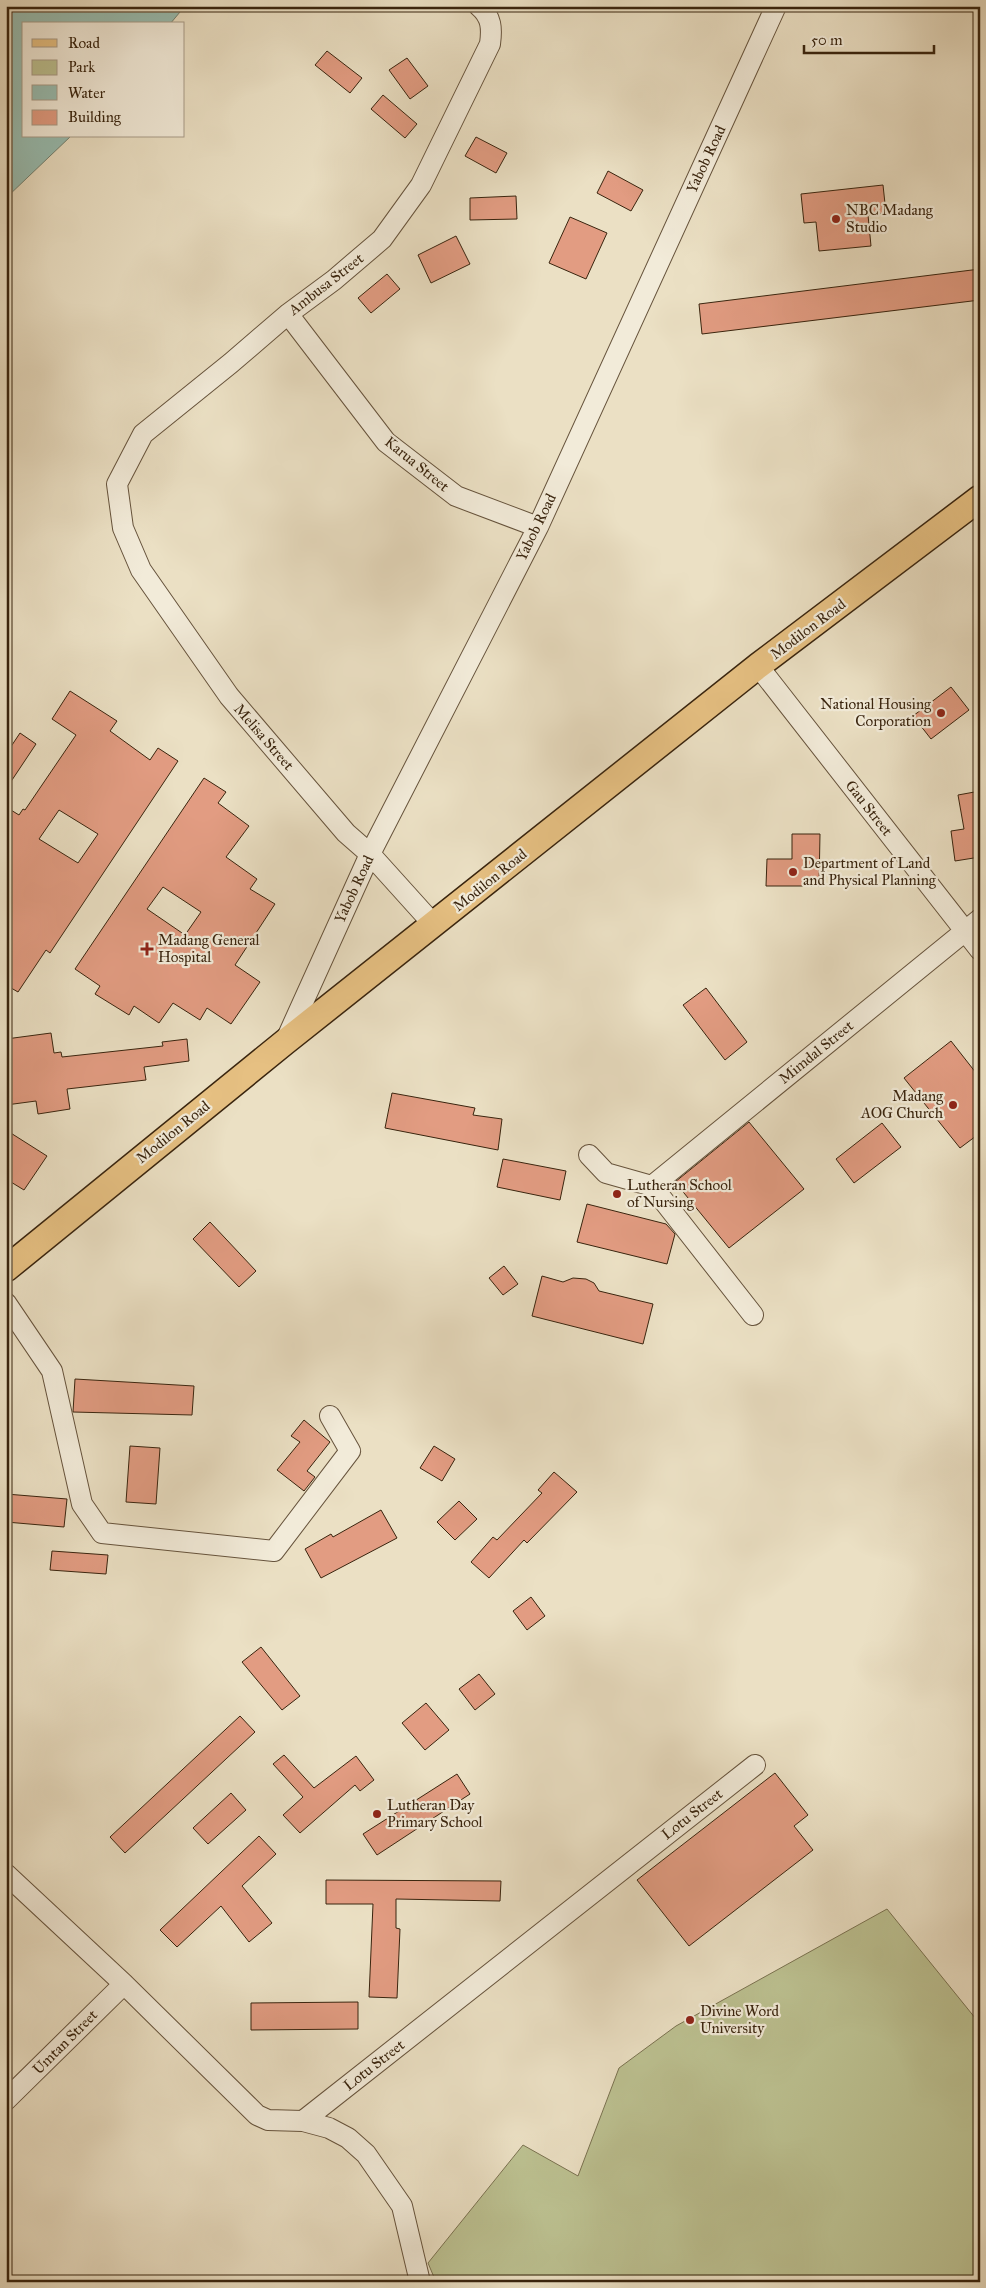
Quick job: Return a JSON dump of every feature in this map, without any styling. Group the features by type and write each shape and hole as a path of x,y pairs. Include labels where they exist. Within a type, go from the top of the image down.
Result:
{"main road":[{"name":"Modilon Road","path":"6,1269 285,1042 758,666 980,498"}],"street":[{"name":"Ambusa Street","path":"123,528 117,484 143,434 382,239 421,185 490,44 492,25 480,6"},
{"name":"Yabob Road","path":"285,1042 370,854 538,527 776,6"},
{"name":"Karua Street","path":"288,314 386,442 456,496 538,527"},
{"name":"Melisa Street","path":"123,528 141,570 229,696 346,832 370,854 434,925"},
{"name":"Gau Street","path":"758,666 972,925 980,950"},
{"name":"Mimdal Street","path":"652,1186 972,925"},
{"path":"589,1155 606,1173 652,1186 753,1315"},
{"path":"6,1303 52,1370 82,1504 102,1533 274,1551 350,1451 330,1416"},
{"name":"Lotu Street","path":"303,2120 755,1765"},
{"path":"6,1874 124,1984 257,2115 268,2120 303,2120 329,2128 348,2138 366,2154 402,2206 420,2282"},
{"name":"Umtan Street","path":"6,2100 124,1984"}],"green space":[{"path":"887,1909 980,2024 980,2282 436,2282 428,2263 523,2145 578,2176 619,2068 676,2026"}],"water":[{"path":"6,6 185,6 172,22 22,22 22,138 69,138 6,198"}],"building":[{"path":"327,51 362,78 350,93 315,65"},
{"path":"407,58 428,86 410,99 389,70"},
{"path":"383,95 417,124 405,138 371,109"},
{"path":"476,137 507,153 496,173 465,156"},
{"path":"608,171 643,190 631,211 597,193"},
{"name":"NBC Madang Studio","path":"883,185 886,213 868,215 871,246 819,251 816,222 804,223 801,194"},
{"path":"516,196 517,219 470,220 470,198"},
{"path":"570,217 607,233 586,279 549,263"},
{"path":"456,236 470,264 431,283 418,255"},
{"path":"980,269 980,300 702,334 699,304"},
{"path":"387,274 400,289 371,313 358,298"},
{"name":"National Housing Corporation","path":"951,687 969,710 931,739 913,716"},
{"path":"70,691 117,721 110,731 150,760 158,748 178,761 50,953 46,950 18,992 6,985 6,807 19,815 23,809 25,810 76,735 52,719","holes":["59,810 98,834 78,863 39,839"]},
{"path":"20,733 36,744 6,789 6,754"},
{"path":"204,778 226,792 218,803 249,826 226,857 257,879 250,889 275,904 235,965 260,982 231,1024 207,1008 200,1020 173,1003 159,1023 134,1006 129,1015 95,994 100,986 75,969","holes":["163,887 201,912 185,935 147,909"]},
{"path":"980,791 980,857 955,861 951,831 964,829 958,795"},
{"name":"Department of Land and Physical Planning","path":"792,834 820,834 819,886 766,886 767,859 792,859"},
{"path":"706,988 747,1042 725,1060 683,1005"},
{"path":"51,1033 54,1053 61,1052 62,1057 163,1046 162,1042 187,1039 189,1061 144,1067 146,1080 67,1089 70,1109 38,1114 36,1101 6,1105 6,1064 10,1064 6,1039"},
{"name":"Madang AOG Church","path":"951,1041 980,1078 980,1133 960,1148 904,1078"},
{"path":"392,1093 475,1108 473,1115 502,1119 498,1150 385,1128"},
{"path":"749,1122 804,1189 729,1248 675,1182"},
{"path":"882,1123 901,1147 854,1183 836,1159"},
{"path":"6,1130 47,1156 24,1190 6,1179"},
{"path":"503,1159 566,1171 560,1200 497,1187"},
{"path":"587,1204 666,1224 675,1234 667,1264 577,1242"},
{"path":"210,1222 256,1271 239,1287 193,1239"},
{"path":"504,1266 518,1284 503,1295 489,1278"},
{"path":"542,1276 563,1282 573,1278 586,1279 594,1283 599,1291 653,1304 643,1344 532,1316"},
{"path":"75,1379 194,1386 192,1415 73,1412"},
{"path":"304,1420 330,1442 307,1471 315,1477 304,1491 277,1470 300,1442 291,1436"},
{"path":"130,1446 160,1448 156,1504 126,1502"},
{"path":"434,1446 455,1459 442,1481 420,1468"},
{"path":"554,1472 577,1492 527,1543 524,1540 489,1578 471,1562 493,1537 497,1540 542,1493 538,1490"},
{"path":"6,1494 67,1499 64,1527 6,1522"},
{"path":"459,1501 477,1519 455,1540 437,1522"},
{"path":"381,1510 397,1538 321,1578 305,1549 331,1534 333,1537"},
{"path":"52,1551 108,1555 106,1574 50,1570"},
{"path":"531,1597 545,1616 527,1630 513,1611"},
{"path":"261,1647 300,1696 282,1710 242,1662"},
{"path":"479,1674 495,1694 475,1710 459,1689"},
{"path":"426,1703 449,1730 425,1750 402,1723"},
{"path":"240,1716 255,1732 125,1853 110,1837"},
{"path":"284,1755 314,1788 356,1756 374,1780 360,1791 355,1785 300,1833 283,1815 303,1797 273,1764"},
{"path":"775,1773 808,1815 794,1826 813,1850 689,1946 637,1880"},
{"path":"457,1774 470,1794 377,1855 363,1834"},
{"path":"231,1793 246,1810 208,1844 193,1828"},
{"path":"259,1836 276,1854 242,1886 272,1923 249,1942 221,1906 177,1947 160,1930"},
{"path":"326,1880 501,1881 500,1901 396,1899 396,1928 400,1929 397,1998 369,1997 373,1904 326,1904"},
{"path":"358,2002 358,2029 251,2030 251,2003"}],"place":[{"name":"NBC Madang Studio","path":"836,219"},
{"name":"National Housing Corporation","path":"941,713"},
{"name":"Department of Land and Physical Planning","path":"793,872"},
{"name":"Madang General Hospital","path":"147,949"},
{"name":"Madang AOG Church","path":"953,1105"},
{"name":"Lutheran School of Nursing","path":"617,1194"},
{"name":"Lutheran Day Primary School","path":"377,1814"},
{"name":"Divine Word University","path":"690,2020"}]}
